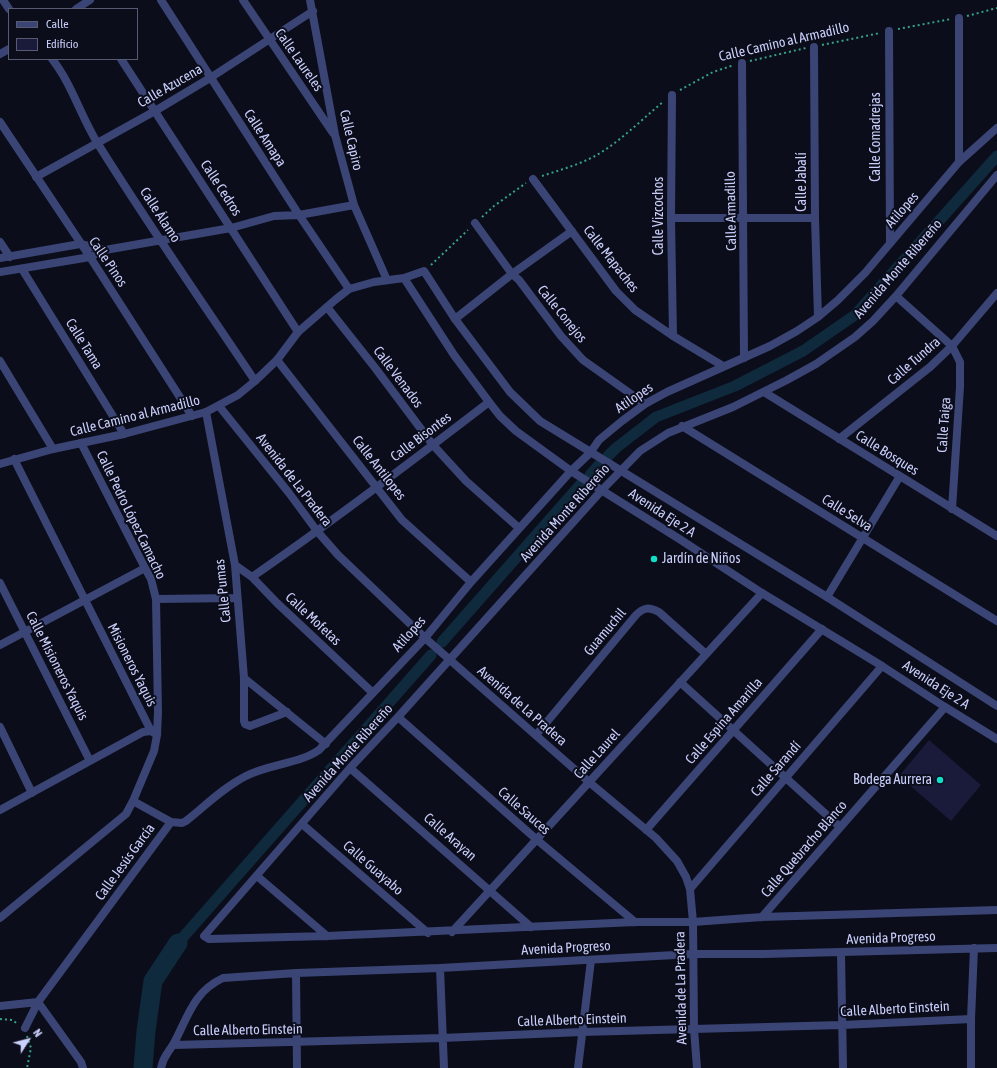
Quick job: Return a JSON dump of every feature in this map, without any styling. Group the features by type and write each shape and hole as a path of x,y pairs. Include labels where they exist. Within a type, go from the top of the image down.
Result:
{"street":[{"name":"Calle Amapa","path":"161,0 299,215 349,289"},
{"name":"Calle Laureles","path":"243,0 335,135"},
{"name":"Calle Capiro","path":"310,0 335,135 354,205 387,280"},
{"path":"78,8 87,3"},
{"name":"Calle Azucena","path":"36,177 155,111 210,78 313,11"},
{"path":"959,18 959,162"},
{"name":"Calle Comadrejas","path":"889,31 890,243"},
{"name":"Calle Jabalí","path":"814,47 815,218 818,316"},
{"name":"Calle Álamo","path":"53,60 59,68 97,142 160,240 256,381"},
{"name":"Calle Cedros","path":"122,60 298,332"},
{"name":"Calle Armadillo","path":"742,64 744,358"},
{"name":"Calle Vizcochos","path":"672,95 671,218 673,336"},
{"name":"Calle Pinos","path":"0,122 90,257 192,416"},
{"name":"Atilopes","path":"326,744 425,638 471,582 571,471 590,453 599,440 646,404 667,392 744,358 797,331 818,316 838,300 865,272 959,162 997,128"},
{"name":"Avenida Monte Ribereño","path":"204,936 350,768 450,660 602,490 640,451 682,426 733,407 764,392 816,364 855,337 896,296 997,175"},
{"name":"Calle Mapaches","path":"532,179 616,291 635,310 673,336 723,366"},
{"path":"0,272 90,257 105,250 231,228 274,216 299,215 354,205"},
{"path":"671,218 815,218"},
{"name":"Calle Conejos","path":"475,223 512,274 519,280 561,336 583,360 646,404"},
{"path":"455,319 512,274 572,231"},
{"path":"0,242 10,257"},
{"path":"0,258 80,244 105,250"},
{"name":"Calle Tama","path":"22,269 124,434"},
{"name":"Calle Camino al Armadillo","path":"0,464 53,449 124,434 206,412 219,406 256,381 277,360 298,332 349,289 387,280 404,278 424,271"},
{"name":"Avenida Eje 2 A","path":"424,271 455,319 510,392 540,421 827,597 997,706"},
{"name":"Avenida Eje 2 A","path":"404,278 454,355 500,416 516,431 571,471 762,593 882,666 997,739"},
{"name":"Calle Tundra","path":"839,438 920,377 952,346 997,293"},
{"path":"896,296 952,346"},
{"name":"Calle Venados","path":"327,307 434,445 466,481 519,528"},
{"name":"Calle Taiga","path":"952,346 959,358 961,372 952,509"},
{"name":"Calle Antilopes","path":"277,360 402,520 471,582"},
{"path":"0,361 53,449"},
{"name":"Calle Bosques","path":"764,392 997,536"},
{"name":"Calle Bisontes","path":"252,577 434,445 489,402"},
{"name":"Avenida de La Pradera","path":"219,406 289,492 317,531 338,555 425,638 589,782 664,845 677,862 686,877 690,889 693,922 694,1029 697,1068"},
{"name":"Calle Pumas","path":"206,412 235,565 244,678 244,721 250,726 287,712"},
{"name":"Calle Selva","path":"682,426 997,621"},
{"name":"Calle Pedro López Camacho","path":"0,918 122,818 129,810 154,751 154,733 158,712 156,599 151,579 81,443"},
{"name":"Misioneros Yaquis","path":"14,459 154,733"},
{"path":"827,597 900,476"},
{"name":"Calle Mofetas","path":"235,565 252,577 277,603 373,692"},
{"path":"0,645 145,568"},
{"name":"Calle Misioneros Yaquis","path":"0,583 90,761"},
{"name":"Calle Laurel","path":"452,932 762,593"},
{"path":"156,599 237,598"},
{"name":"Guamuchil","path":"536,735 641,610 651,608 659,612 706,654"},
{"name":"Calle Espina Amarilla","path":"646,830 822,629"},
{"name":"Calle Sarandí","path":"690,889 882,666"},
{"path":"244,678 326,744"},
{"path":"680,682 840,827"},
{"name":"Calle Quebracho Blanco","path":"762,917 945,707"},
{"name":"Calle Sauces","path":"398,717 536,839 635,922"},
{"path":"0,727 32,793"},
{"path":"0,810 143,732 154,733"},
{"name":"Calle Jesús García","path":"25,1028 38,1002 171,822 182,823 186,821 245,776 263,769 312,755 326,744"},
{"name":"Calle Arayan","path":"350,768 531,927"},
{"path":"133,801 171,822"},
{"name":"Calle Guayabo","path":"302,824 428,933"},
{"path":"257,876 327,936"},
{"name":"Avenida Progreso","path":"204,936 209,939 428,933 635,922 693,922 762,917 997,910"},
{"path":"971,1068 971,1019 974,948"},
{"name":"Avenida Progreso","path":"162,1068 164,1057 173,1045 192,1005 213,983 224,978 296,972 440,968 693,954 997,948"},
{"path":"841,952 843,1068"},
{"path":"578,1068 591,960"},
{"path":"440,968 444,1068"},
{"path":"296,972 297,1068"},
{"path":"0,1006 38,1002 81,1062 83,1068"},
{"name":"Calle Alberto Einstein","path":"173,1045 842,1025 971,1019"}],"path":[{"name":"Calle Camino al Armadillo","path":"424,271 441,257 494,206 532,179 595,156 620,139 672,95 713,72 814,47 959,18 997,8"},
{"path":"0,1019 12,1020 25,1028 30,1048 27,1068"}],"building":[{"name":"Bodega Aurrera","path":"929,740 981,785 951,821 899,776"}],"waterway":[{"path":"608,456 656,417 735,386 803,351 855,315 997,156"},
{"path":"590,475 599,465"},
{"path":"442,642 581,484"},
{"path":"178,943 431,655"},
{"path":"143,1068 146,1031 153,981 178,943"}],"place":[{"name":"Jardín de Niños","path":"654,559"},
{"name":"Bodega Aurrera","path":"940,780"}]}
